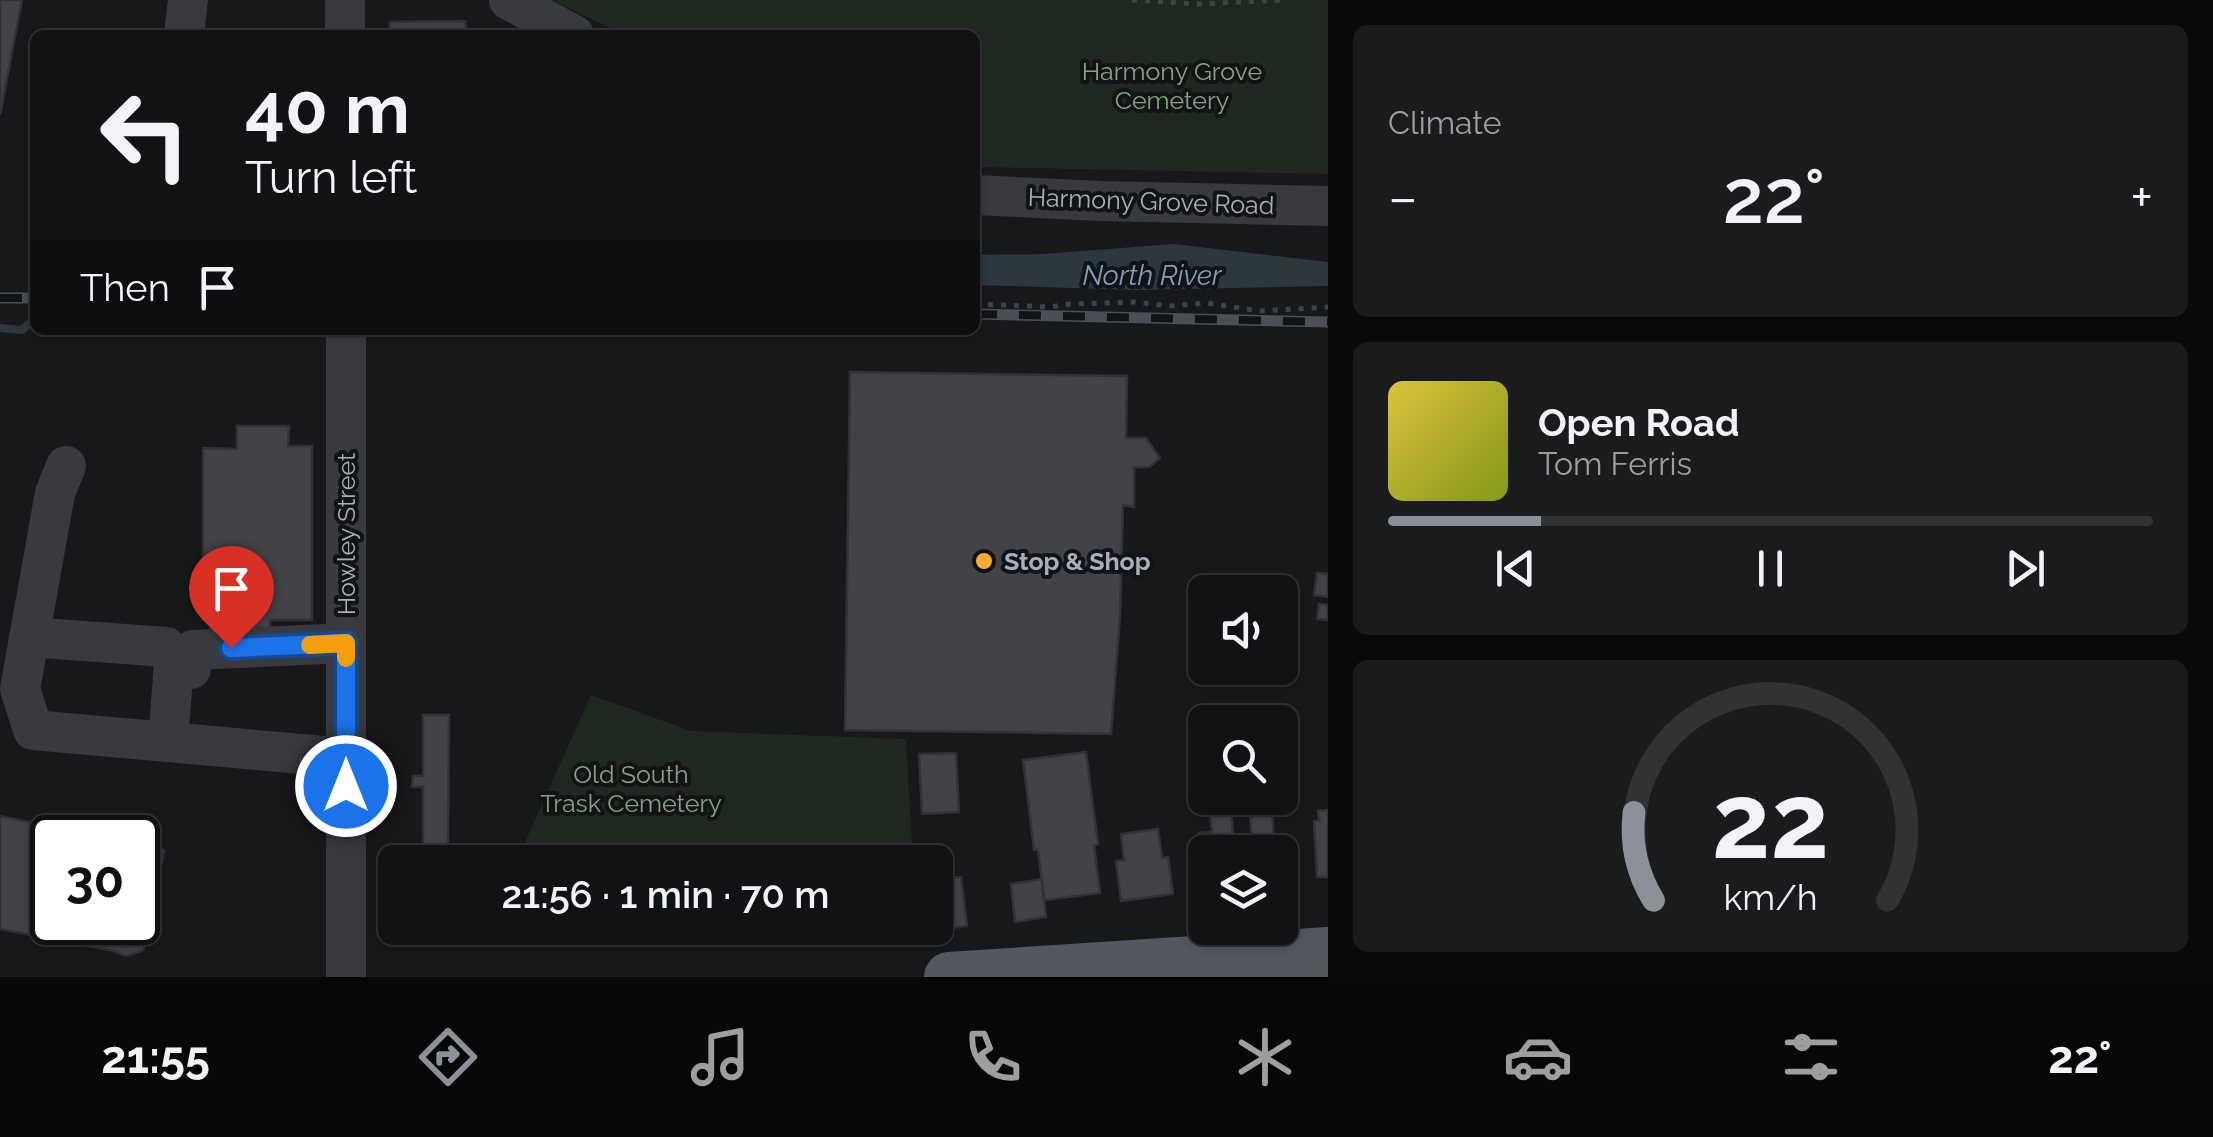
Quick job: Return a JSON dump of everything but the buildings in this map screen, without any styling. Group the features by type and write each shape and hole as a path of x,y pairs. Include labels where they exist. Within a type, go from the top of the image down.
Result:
{"main road":[{"path":"948,977 1319,960"}],"street":[{"path":"185,30 188,0"},
{"path":"345,0 345,30"},
{"path":"508,0 565,30"},
{"name":"Harmony Grove Road","path":"980,195 1328,206"},
{"name":"Howley Street","path":"346,335 346,977"},
{"path":"66,466 55,492 20,689 34,730 346,758"},
{"path":"30,637 166,647 174,664 168,741"},
{"path":"191,669 193,650 346,643"}],"path":[{"path":"1132,0 1198,4 1285,0"},
{"path":"980,304 1049,307 1135,302 1206,304 1260,311 1328,308"}],"green space":[{"name":"Harmony Grove Cemetery","path":"552,0 1328,0 1328,174 980,167 980,30 615,30"},
{"name":"Old South Trask Cemetery","path":"591,695 691,731 906,739 912,845 524,845"}],"water":[{"path":"1174,244 1328,262 1328,286 1137,290 980,285 980,255"}],"waterway":[{"name":"North River","path":"0,328 22,330 30,323"}],"railway":[{"path":"0,298 30,298"},
{"path":"980,314 1328,322"}],"slow traffic":[{"path":"310,645 346,643 346,658"}],"place":[{"name":"Stop & Shop","path":"984,561"}],"route":[{"path":"231,648 346,643 346,786"}]}
